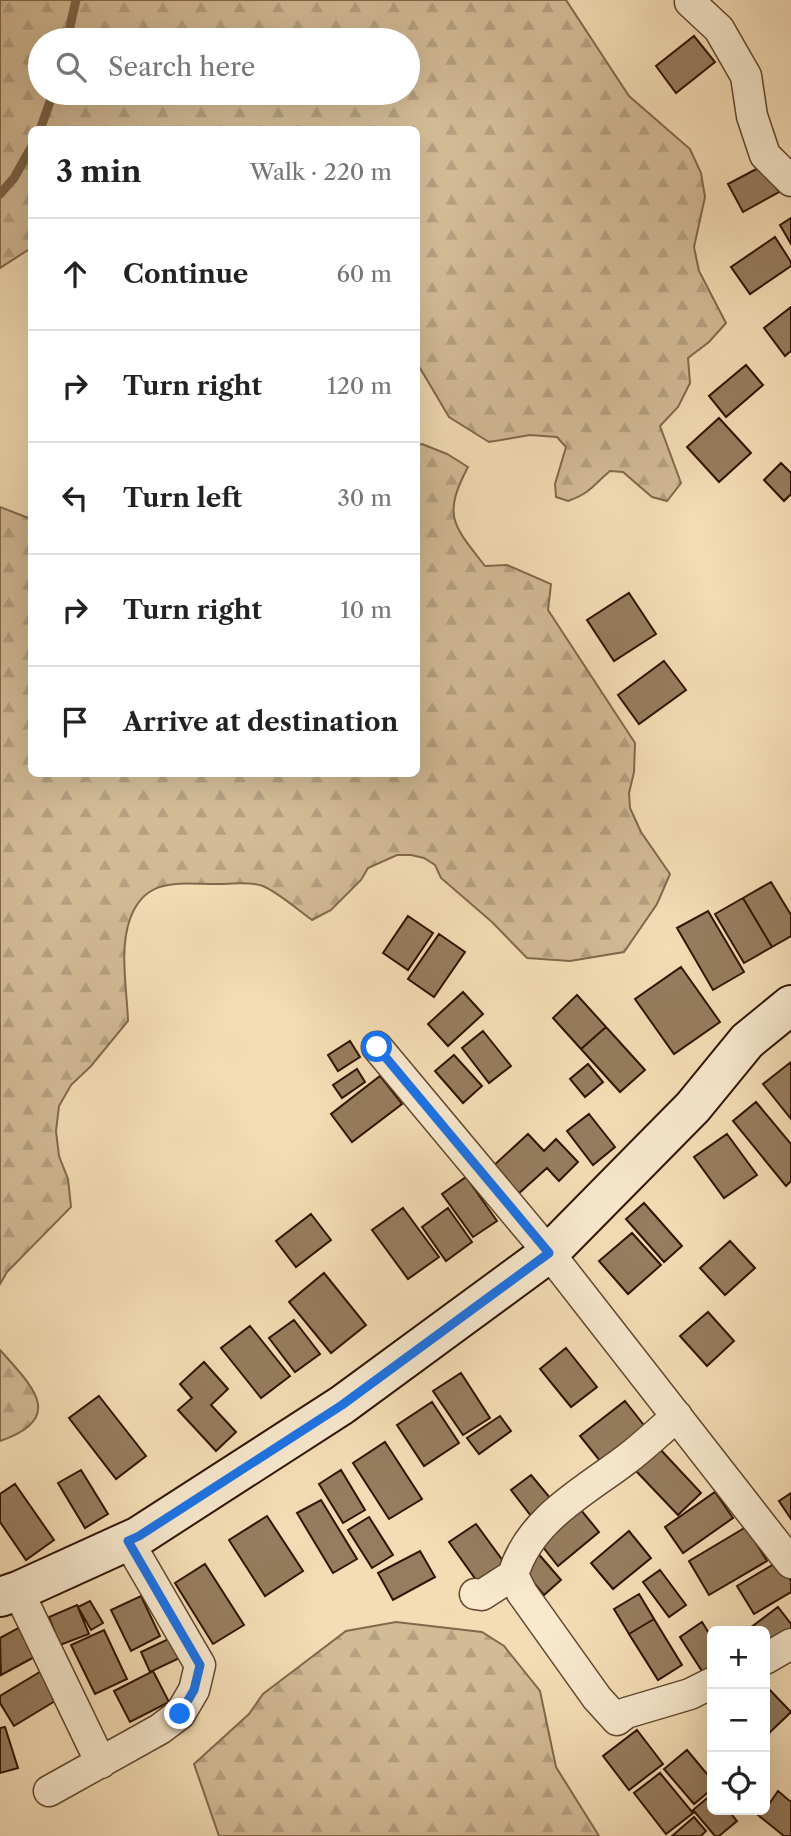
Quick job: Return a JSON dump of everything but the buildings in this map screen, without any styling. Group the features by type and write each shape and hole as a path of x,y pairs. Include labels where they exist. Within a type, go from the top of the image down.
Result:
{"main road":[{"path":"9,1594 139,1536 342,1405 549,1253 692,1107 747,1041 791,1005"}],"street":[{"path":"690,2 719,29 747,76 752,116 765,155 791,181"},
{"path":"377,1047 549,1253 791,1563"},
{"path":"475,1594 482,1595 513,1575 519,1557 538,1527 632,1455 677,1416"},
{"path":"49,1791 160,1729 180,1714 194,1690 200,1665 128,1541"},
{"path":"513,1575 522,1593 597,1698 617,1720 626,1713 690,1694 707,1686"},
{"path":"9,1594 101,1763"},
{"path":"770,1656 791,1644"}],"green space":[{"path":"0,0 566,0 629,96 690,149 701,173 705,197 694,247 699,271 726,323 709,342 688,358 690,383 678,407 660,426 681,483 667,501 652,497 623,472 610,471 587,492 568,501 556,497 555,484 566,447 557,437 530,435 489,442 449,417 420,368 420,126 28,126 28,250 0,268"},
{"path":"420,444 447,454 468,467 455,497 454,509 455,520 465,540 485,566 507,565 551,584 548,610 635,743 634,772 629,793 630,808 641,832 670,874 657,904 624,952 570,961 527,958 492,922 441,878 435,865 424,858 411,855 397,855 368,868 361,880 331,910 312,920 258,884 180,884 156,888 137,905 127,931 124,970 128,1021 91,1066 71,1085 59,1106 56,1131 59,1156 68,1179 71,1207 7,1272 0,1284 0,507 28,518 28,777 420,777"},
{"path":"0,1350 32,1389 38,1412 33,1422 21,1432 0,1441"},
{"path":"396,1622 482,1632 504,1646 540,1691 556,1767 599,1836 219,1836 194,1764 249,1714 263,1694 346,1631"}],"waterway":[{"path":"70,28 76,0"},
{"path":"41,126 49,105"},
{"path":"0,194 14,178 28,153"}],"route":[{"path":"180,1714 194,1690 200,1665 128,1541 342,1405 549,1253 377,1047"}]}
